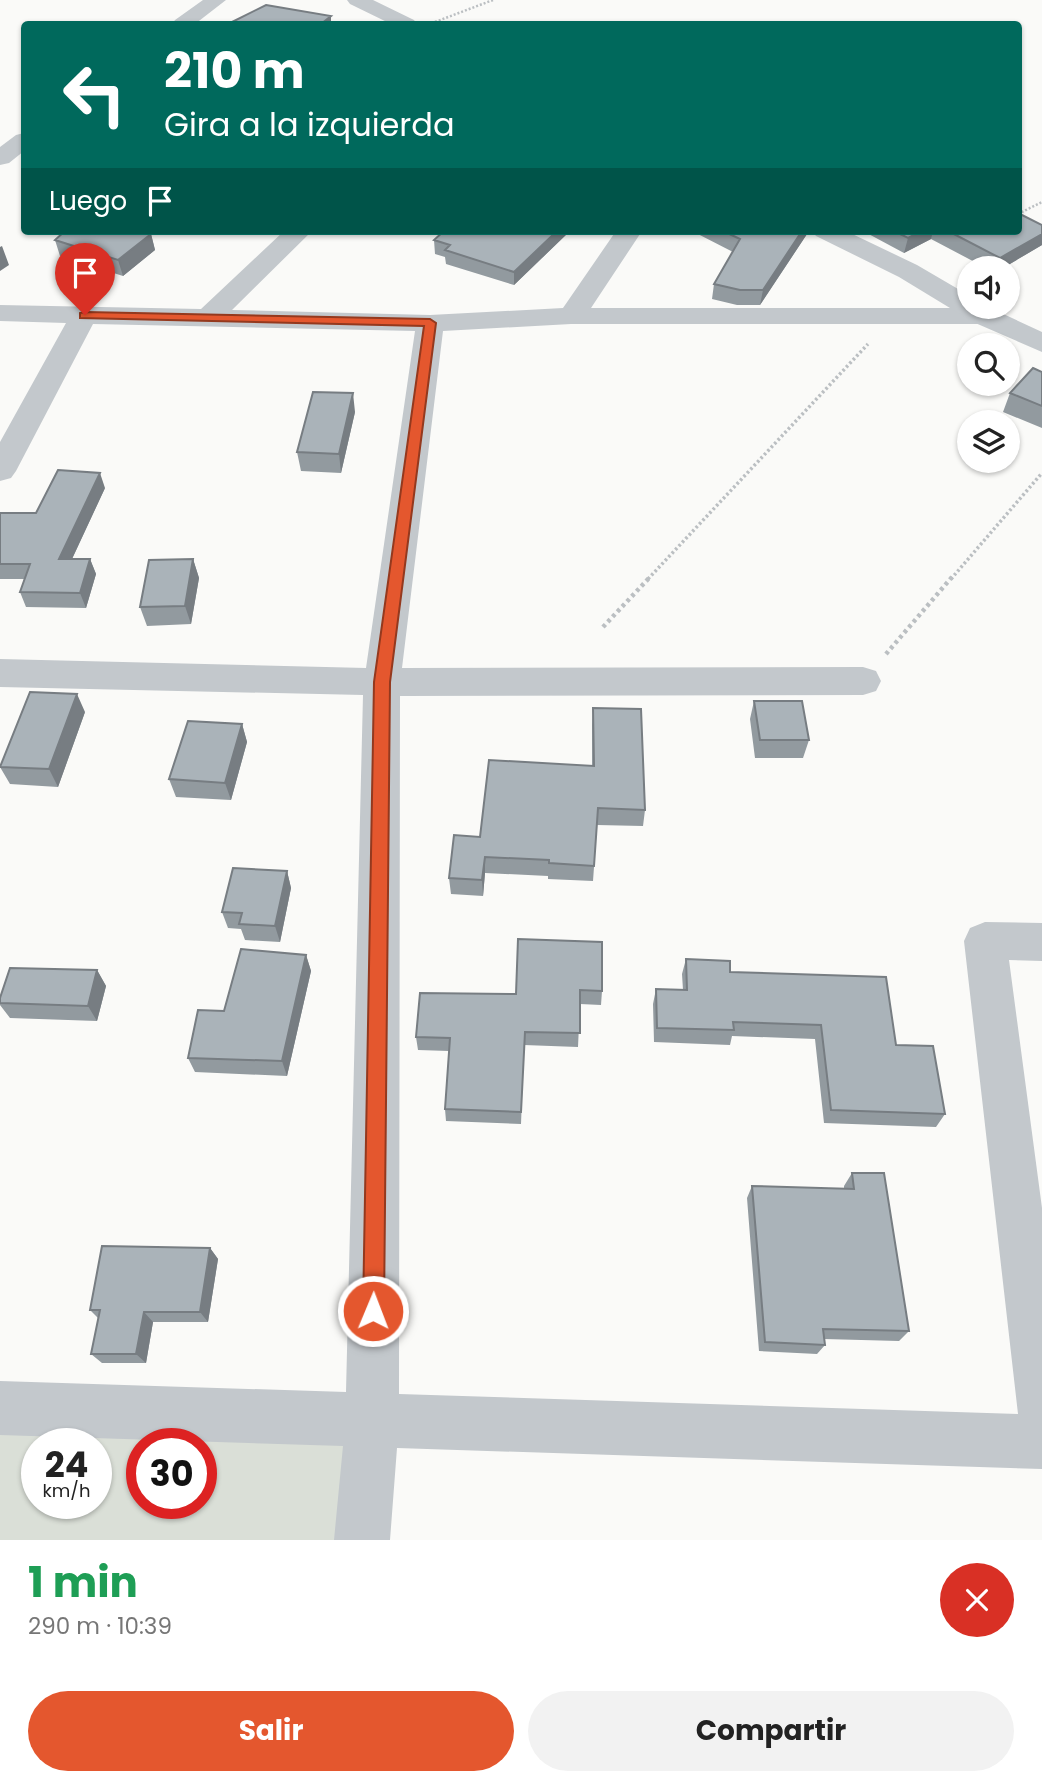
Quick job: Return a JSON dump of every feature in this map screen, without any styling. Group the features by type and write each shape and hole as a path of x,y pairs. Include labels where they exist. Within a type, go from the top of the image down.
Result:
{"street":[{"path":"187,21 216,0"},
{"path":"357,0 401,21"},
{"path":"0,158 21,142"},
{"path":"208,318 295,235"},
{"path":"571,316 626,235"},
{"path":"833,235 908,271 957,300"},
{"path":"0,313 430,323 571,316 957,316"},
{"path":"0,471 85,315"},
{"path":"990,319 1042,343"},
{"path":"362,1540 372,1421 382,682 430,323"},
{"path":"0,673 382,682 863,681"},
{"path":"1042,942 985,942 1042,1408"},
{"path":"0,1408 1042,1442"}],"path":[{"path":"435,21 493,0"},
{"path":"1022,212 1042,202"},
{"path":"603,627 893,317"},
{"path":"863,681 1042,473"}],"shaded area":[{"path":"0,1432 21,1432 21,1519 112,1519 112,1434 126,1434 126,1519 217,1519 217,1436 354,1439 345,1540 0,1540"}],"building":[{"path":"266,5 331,16 325,21 234,21"},
{"path":"1022,215 1042,225 1042,234 1004,256 996,256 956,235 1022,235"},
{"path":"61,235 150,235 118,260 55,240"},
{"path":"440,235 553,235 514,272 445,250 450,245 434,240"},
{"path":"732,235 799,235 763,290 740,290 714,284 740,239"},
{"path":"1033,368 1042,372 1042,406 1017,396 1020,396 1020,382"},
{"path":"313,392 353,393 339,454 297,452"},
{"path":"58,470 100,473 59,559 90,559 80,593 20,592 30,564 0,564 0,513 36,513"},
{"path":"193,559 185,606 140,607 149,560"},
{"path":"30,692 77,694 49,769 0,767"},
{"path":"754,701 802,701 809,740 760,740"},
{"path":"593,708 641,709 645,810 598,808 594,866 549,863 549,860 485,857 482,880 449,878 454,835 480,837 489,760 594,766"},
{"path":"188,721 242,724 225,783 169,779"},
{"path":"233,868 287,871 275,926 239,924 242,913 222,912"},
{"path":"518,939 602,942 602,991 580,990 580,1033 525,1032 521,1112 445,1109 450,1038 416,1037 420,993 516,994"},
{"path":"241,949 306,955 282,1061 188,1058 198,1010 224,1011"},
{"path":"686,959 730,961 730,972 886,977 896,1045 933,1046 945,1114 831,1110 821,1025 733,1022 734,1030 657,1028 656,989 687,990"},
{"path":"10,968 97,970 88,1006 0,1003"},
{"path":"852,1173 884,1173 909,1331 823,1329 825,1345 765,1342 752,1186 854,1189"},
{"path":"102,1246 210,1248 200,1312 144,1312 136,1354 91,1354 100,1310 90,1310"}],"route":[{"path":"85,315 430,323 382,682 373,1311"}]}
